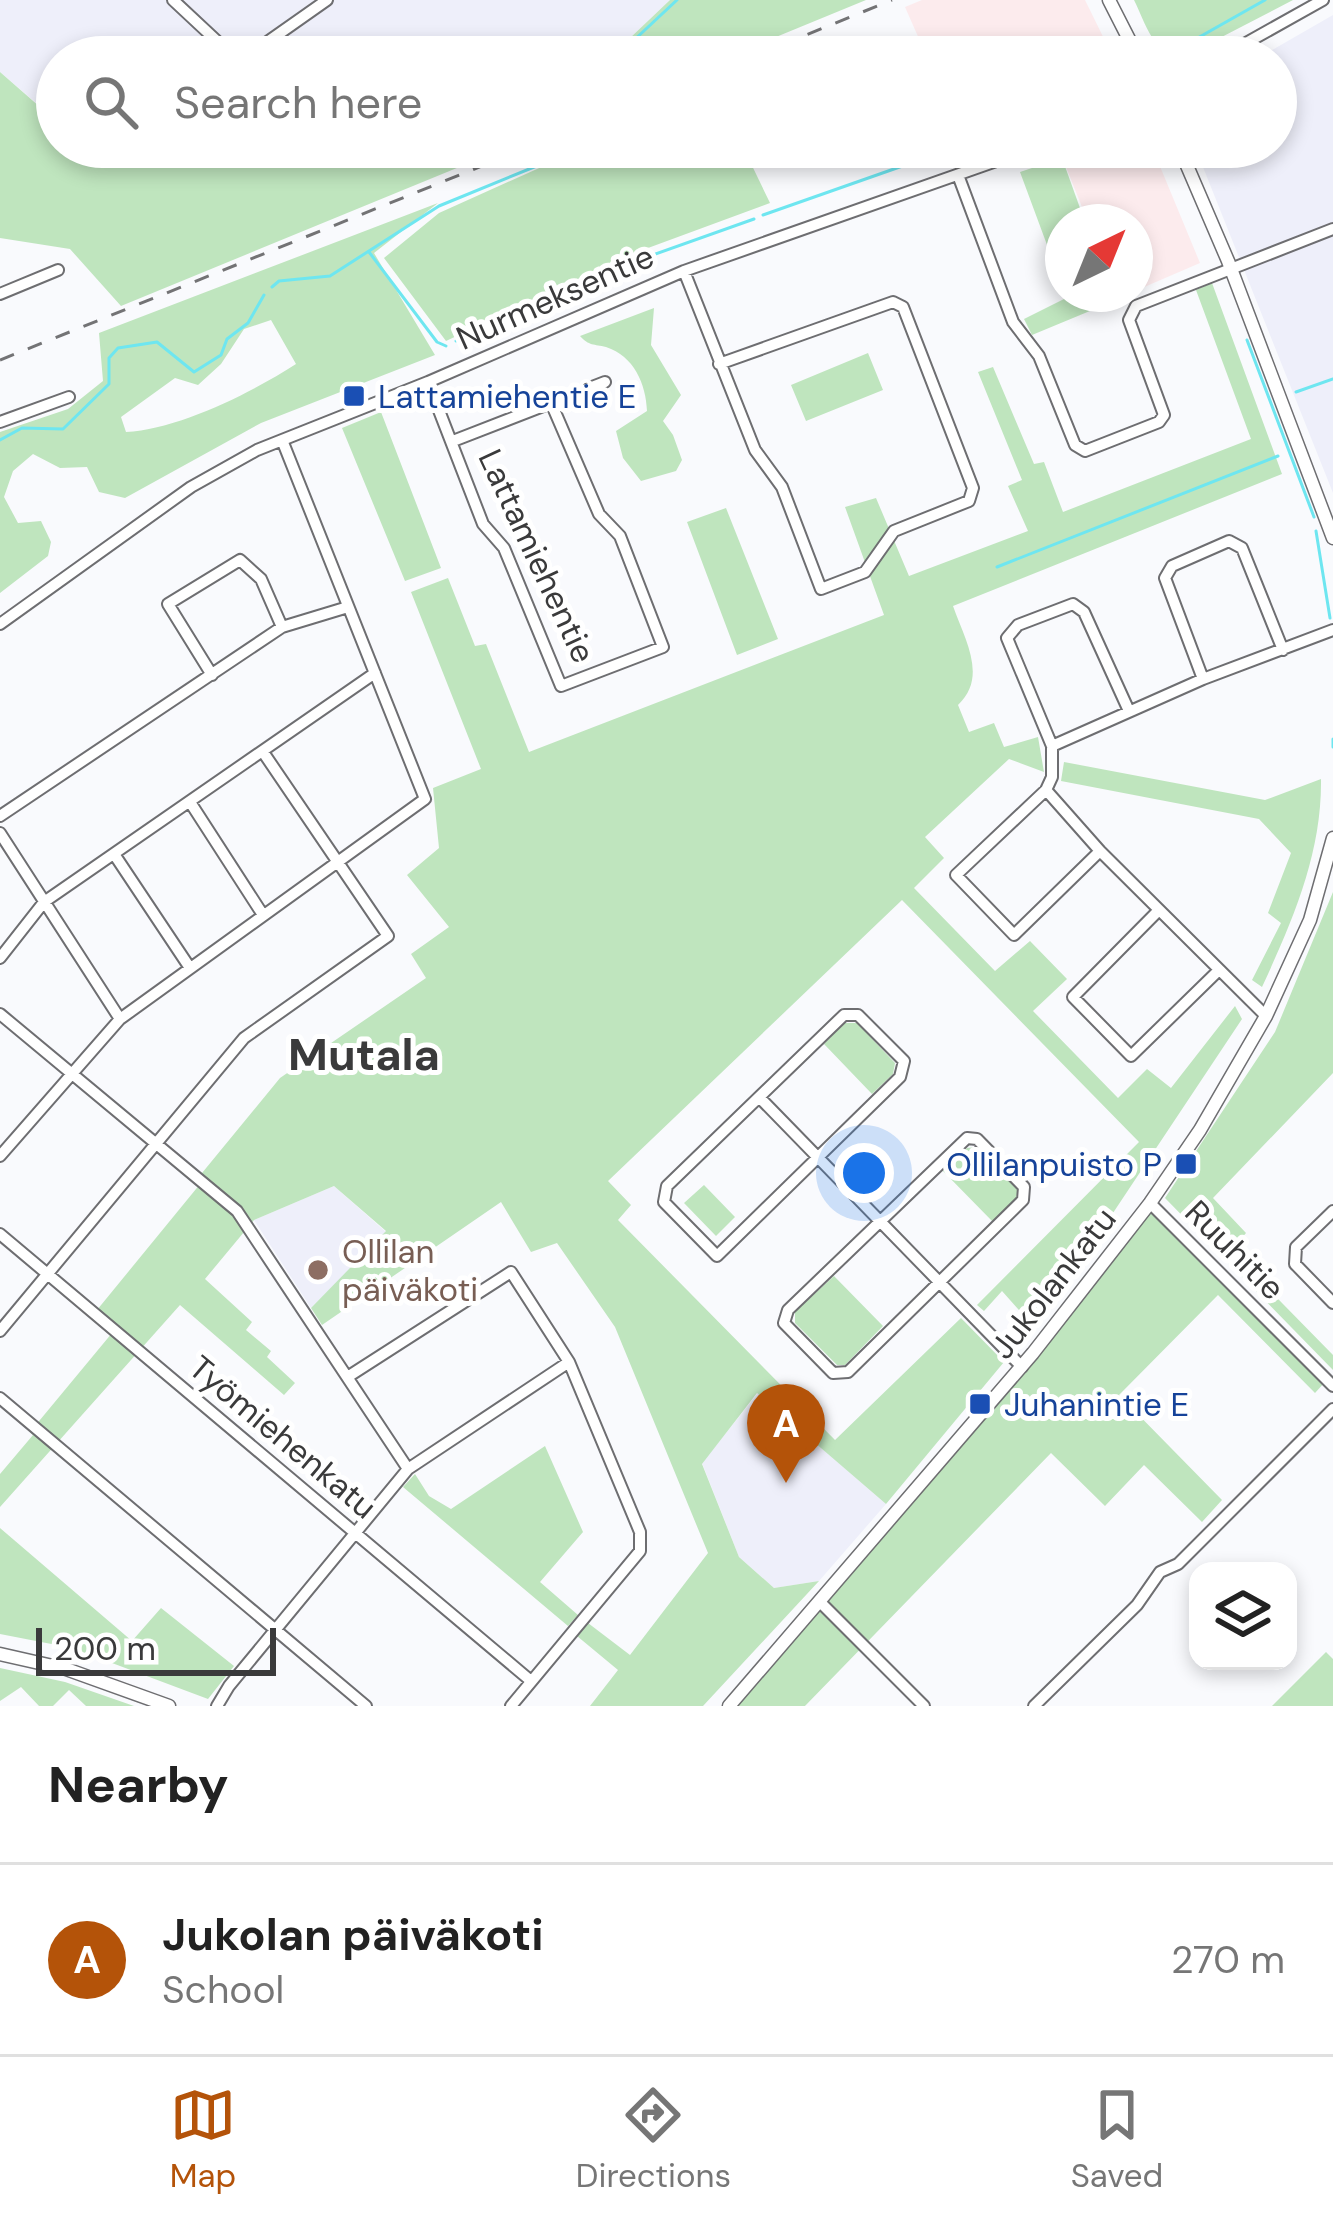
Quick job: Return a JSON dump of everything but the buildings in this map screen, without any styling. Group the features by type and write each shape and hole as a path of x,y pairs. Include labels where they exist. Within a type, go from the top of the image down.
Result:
{"main road":[{"path":"1108,0 1127,36"},
{"path":"1189,168 1333,538"},
{"name":"Jukolankatu","path":"729,1706 1022,1367 1150,1203 1200,1130 1266,1016 1310,920 1333,838"},
{"path":"0,1654 66,1669 169,1706"}],"street":[{"path":"173,0 212,36"},
{"path":"276,36 327,0"},
{"path":"1259,36 1323,0"},
{"name":"Nurmeksentie","path":"0,624 191,487 282,440 684,271 978,168"},
{"path":"958,175 1012,322 1039,356 1075,445 1084,451 1159,422 1163,415 1129,320 1136,307 1333,229"},
{"path":"0,294 58,270"},
{"path":"684,271 719,364 755,450 782,487 821,589 866,572 894,531 969,501 973,488 903,307 893,302 719,364"},
{"name":"Lattamiehentie","path":"428,382 484,524 504,548 561,686 663,647 620,536 599,514 552,405"},
{"name":"Lattamiehentie","path":"454,441 605,382"},
{"path":"0,422 69,397"},
{"path":"0,1156 120,1019 425,799 282,440"},
{"path":"1203,680 1165,578 1172,566 1229,541 1242,548 1283,650"},
{"path":"212,675 168,604 240,560 261,580 282,627"},
{"path":"1100,851 1013,935 956,875 1046,790 1052,777 1052,746 1007,638 1018,625 1072,604 1084,612 1129,711"},
{"path":"0,816 282,627 348,607"},
{"path":"1052,746 1333,630"},
{"path":"0,958 44,902 375,674"},
{"path":"0,1331 244,1038 388,937 263,752"},
{"path":"1046,790 1100,851 1266,1016"},
{"path":"190,802 263,915"},
{"path":"0,833 120,1019"},
{"path":"115,854 190,968"},
{"path":"1160,910 1073,997 1131,1056 1218,971"},
{"path":"0,1014 237,1211 409,1469"},
{"path":"844,1015 858,1015 904,1061 900,1077 717,1256 664,1202 667,1186 759,1097 844,1015"},
{"path":"759,1097 1022,1367"},
{"path":"967,1138 977,1139 1024,1187 1023,1200 848,1372 833,1373 784,1323 788,1310 880,1220 967,1138"},
{"name":"Ruuhitie","path":"1150,1203 1333,1386"},
{"path":"1333,1210 1296,1247 1295,1264 1333,1303"},
{"name":"Työmiehenkatu","path":"0,1234 531,1681"},
{"path":"349,1376 511,1272 569,1362 640,1532 640,1551 511,1706"},
{"path":"217,1706 409,1469 569,1362"},
{"path":"0,1398 366,1706"},
{"path":"1034,1706 1137,1605 1160,1572 1178,1564 1333,1409"},
{"path":"821,1603 924,1706"}],"shaded area":[{"path":"0,0 670,0 632,36 36,36 36,103 0,72"},
{"path":"922,0 1085,0 1103,36 918,36 905,7"},
{"path":"1333,15 1333,493 1203,168 1297,168 1296,36"},
{"path":"1066,168 1161,168 1200,263 1153,283 1153,204 1081,204"},
{"name":"Ollilan päiväkoti","path":"334,1186 386,1232 311,1308 254,1220"},
{"path":"758,1393 886,1504 819,1581 774,1588 739,1557 702,1463"}],"green space":[{"path":"670,0 866,0 778,36 632,36"},
{"path":"1134,0 1293,0 1224,36 1152,36"},
{"path":"0,72 36,104 36,168 457,168 121,306 70,249 0,238"},
{"path":"539,168 753,168 770,203 629,255 446,341 384,258 439,213"},
{"path":"1066,168 1079,204 1045,204 1045,239 1020,172"},
{"path":"438,203 374,253 435,355 261,423 125,498 99,492 87,467 60,468 33,454 13,471 4,497 18,523 41,521 51,542 48,556 0,593 0,432 68,409 103,381 99,333","holes":["271,320 296,364 214,408 126,432 121,417 175,378 198,385 221,364 244,329"]},
{"path":"1212,283 1282,474 953,606 973,670 967,694 958,705 969,732 994,723 1004,747 1038,737 1044,772 1009,759 925,837 944,858 914,888 995,971 1030,941 1067,979 1033,1011 1118,1098 1147,1069 1171,1088 1235,1006 1242,1019 1097,1237 1027,1319 1002,1291 984,1311 977,1305 1139,1142 902,900 608,1181 631,1205 618,1220 835,1440 961,1318 1004,1362 886,1504 757,1393 702,1464 739,1557 774,1588 819,1581 703,1706 590,1706 618,1670 577,1636 588,1623 630,1655 708,1553 615,1327 557,1243 531,1252 501,1202 322,1325 311,1308 386,1231 334,1186 254,1220 205,1279 252,1322 246,1330 271,1351 267,1357 295,1383 284,1395 180,1305 0,1507 0,1474 117,1327 97,1310 205,1178 202,1173 280,1078 426,978 411,954 449,927 407,875 439,848 433,788 481,769 411,592 448,578 475,646 486,644 529,752 884,615 845,507 876,498 909,576 1028,531 1008,486 1022,480 978,372 993,367 1034,464 1044,462 1063,512 1251,439 1196,290"},
{"path":"654,308 651,345 681,395 663,421 682,460 676,471 641,481 623,458 616,431 647,411 641,381 616,351 580,336"},
{"path":"1045,308 1087,312 1032,335 1024,319"},
{"path":"868,353 883,390 806,421 791,385"},
{"path":"381,412 441,568 405,581 342,428"},
{"path":"726,508 778,639 737,655 687,522"},
{"path":"1064,762 1265,800 1321,779 1311,860 1262,987 1252,980 1281,923 1268,913 1291,853 1259,819 1061,781"},
{"path":"1333,892 1333,1073 1213,1198 1246,1233 1231,1251 1333,1355 1333,1370 1165,1198 1275,1032"},
{"path":"845,1023 857,1023 895,1063 893,1074 872,1094 824,1044"},
{"path":"976,1147 1018,1190 993,1222 943,1171 967,1148"},
{"path":"704,1185 735,1217 716,1236 684,1203"},
{"path":"1153,1210 1325,1382 1315,1393 1218,1295 1119,1395 1222,1500 1202,1522 1144,1465 1105,1506 1051,1453 805,1706 733,1706 1034,1358"},
{"path":"834,1276 883,1326 845,1365 837,1365 795,1323 795,1312"},
{"path":"545,1446 583,1532 540,1582 578,1615 568,1626 403,1487 415,1474 429,1496 451,1509"},
{"path":"0,1528 132,1641 161,1608 234,1666 208,1699 72,1648 0,1634"},
{"path":"1326,1652 1333,1659 1333,1706 1272,1706"},
{"path":"0,1668 65,1682 134,1706 86,1706 69,1690 53,1706 39,1706 21,1687 0,1701"}],"waterway":[{"path":"638,36 677,0"},
{"path":"1201,36 1265,0"},
{"path":"272,287 279,281 330,276 439,206 532,168"},
{"path":"763,215 897,168"},
{"path":"581,285 754,219"},
{"path":"369,252 437,342 446,346"},
{"path":"456,341 571,290"},
{"path":"0,440 22,428 63,429 109,384 109,358 118,348 157,342 194,372 221,355 227,339 248,323 264,295"},
{"path":"1247,340 1314,517"},
{"path":"1296,392 1333,379"},
{"path":"997,567 1278,456"},
{"path":"1316,531 1330,618"},
{"path":"1333,739 1333,747"}],"railway":[{"path":"804,36 892,0"},
{"path":"0,360 477,168"}],"place":[{"name":"Lattamiehentie E","path":"354,396"},
{"name":"Ollilanpuisto P","path":"1186,1164"},
{"name":"Ollilan päiväkoti","path":"318,1270"},
{"name":"Juhanintie E","path":"980,1404"},
{"name":"Jukolan päiväkoti","path":"786,1483"}],"district":[{"name":"Mutala","path":"364,1054"}]}
